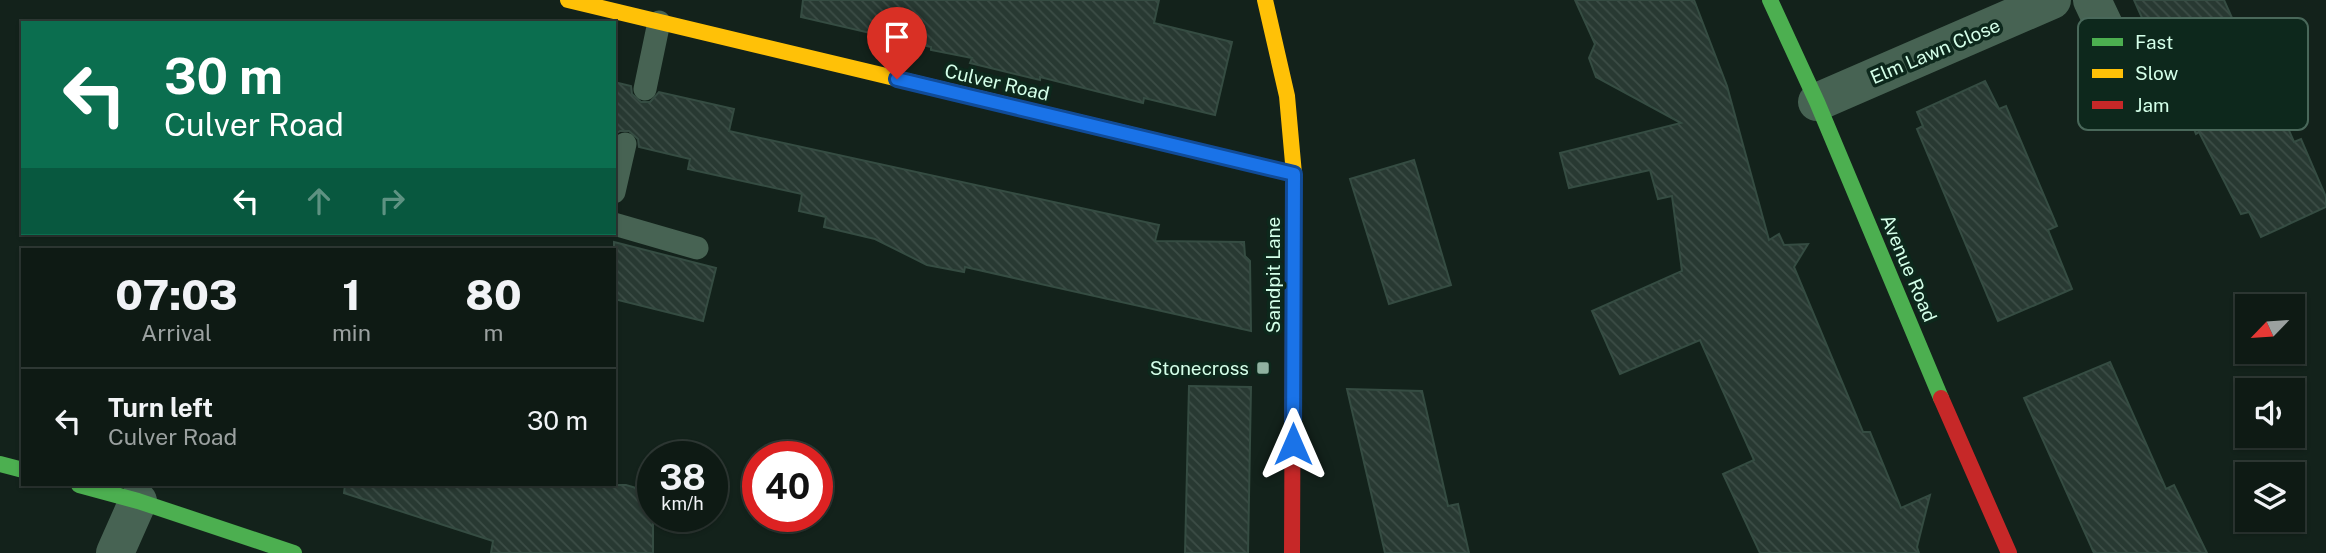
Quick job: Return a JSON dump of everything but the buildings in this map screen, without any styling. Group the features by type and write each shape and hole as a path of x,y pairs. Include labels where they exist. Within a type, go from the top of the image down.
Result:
{"street":[{"name":"Culver Road","path":"568,0 1294,174"},
{"name":"Sandpit Lane","path":"1265,0 1287,96 1294,174 1293,553"},
{"name":"Avenue Road","path":"1770,0 1817,102 1901,305 2009,553"},
{"name":"Elm Lawn Close","path":"1817,102 2052,0"},
{"path":"2092,0 2101,18"},
{"path":"0,464 21,469"},
{"path":"83,486 138,501 294,553"},
{"path":"115,553 138,501"}],"lane":[{"path":"645,89 659,23"},
{"path":"616,183 625,144"},
{"path":"616,225 697,248"}],"traffic: fast":[{"path":"1770,0 1817,102 1941,398"},
{"path":"0,464 21,469"},
{"path":"83,486 138,501 294,553"}],"traffic: slow":[{"path":"568,0 1141,137"},
{"path":"1265,0 1287,96 1294,174 1293,311"}],"traffic: jam":[{"path":"1141,137 1294,174"},
{"path":"1292,553 1293,311"},
{"path":"1941,398 2009,553"}],"place":[{"name":"Stonecross","path":"1263,368"}],"route":[{"path":"897,79 1294,174 1293,444"}]}
